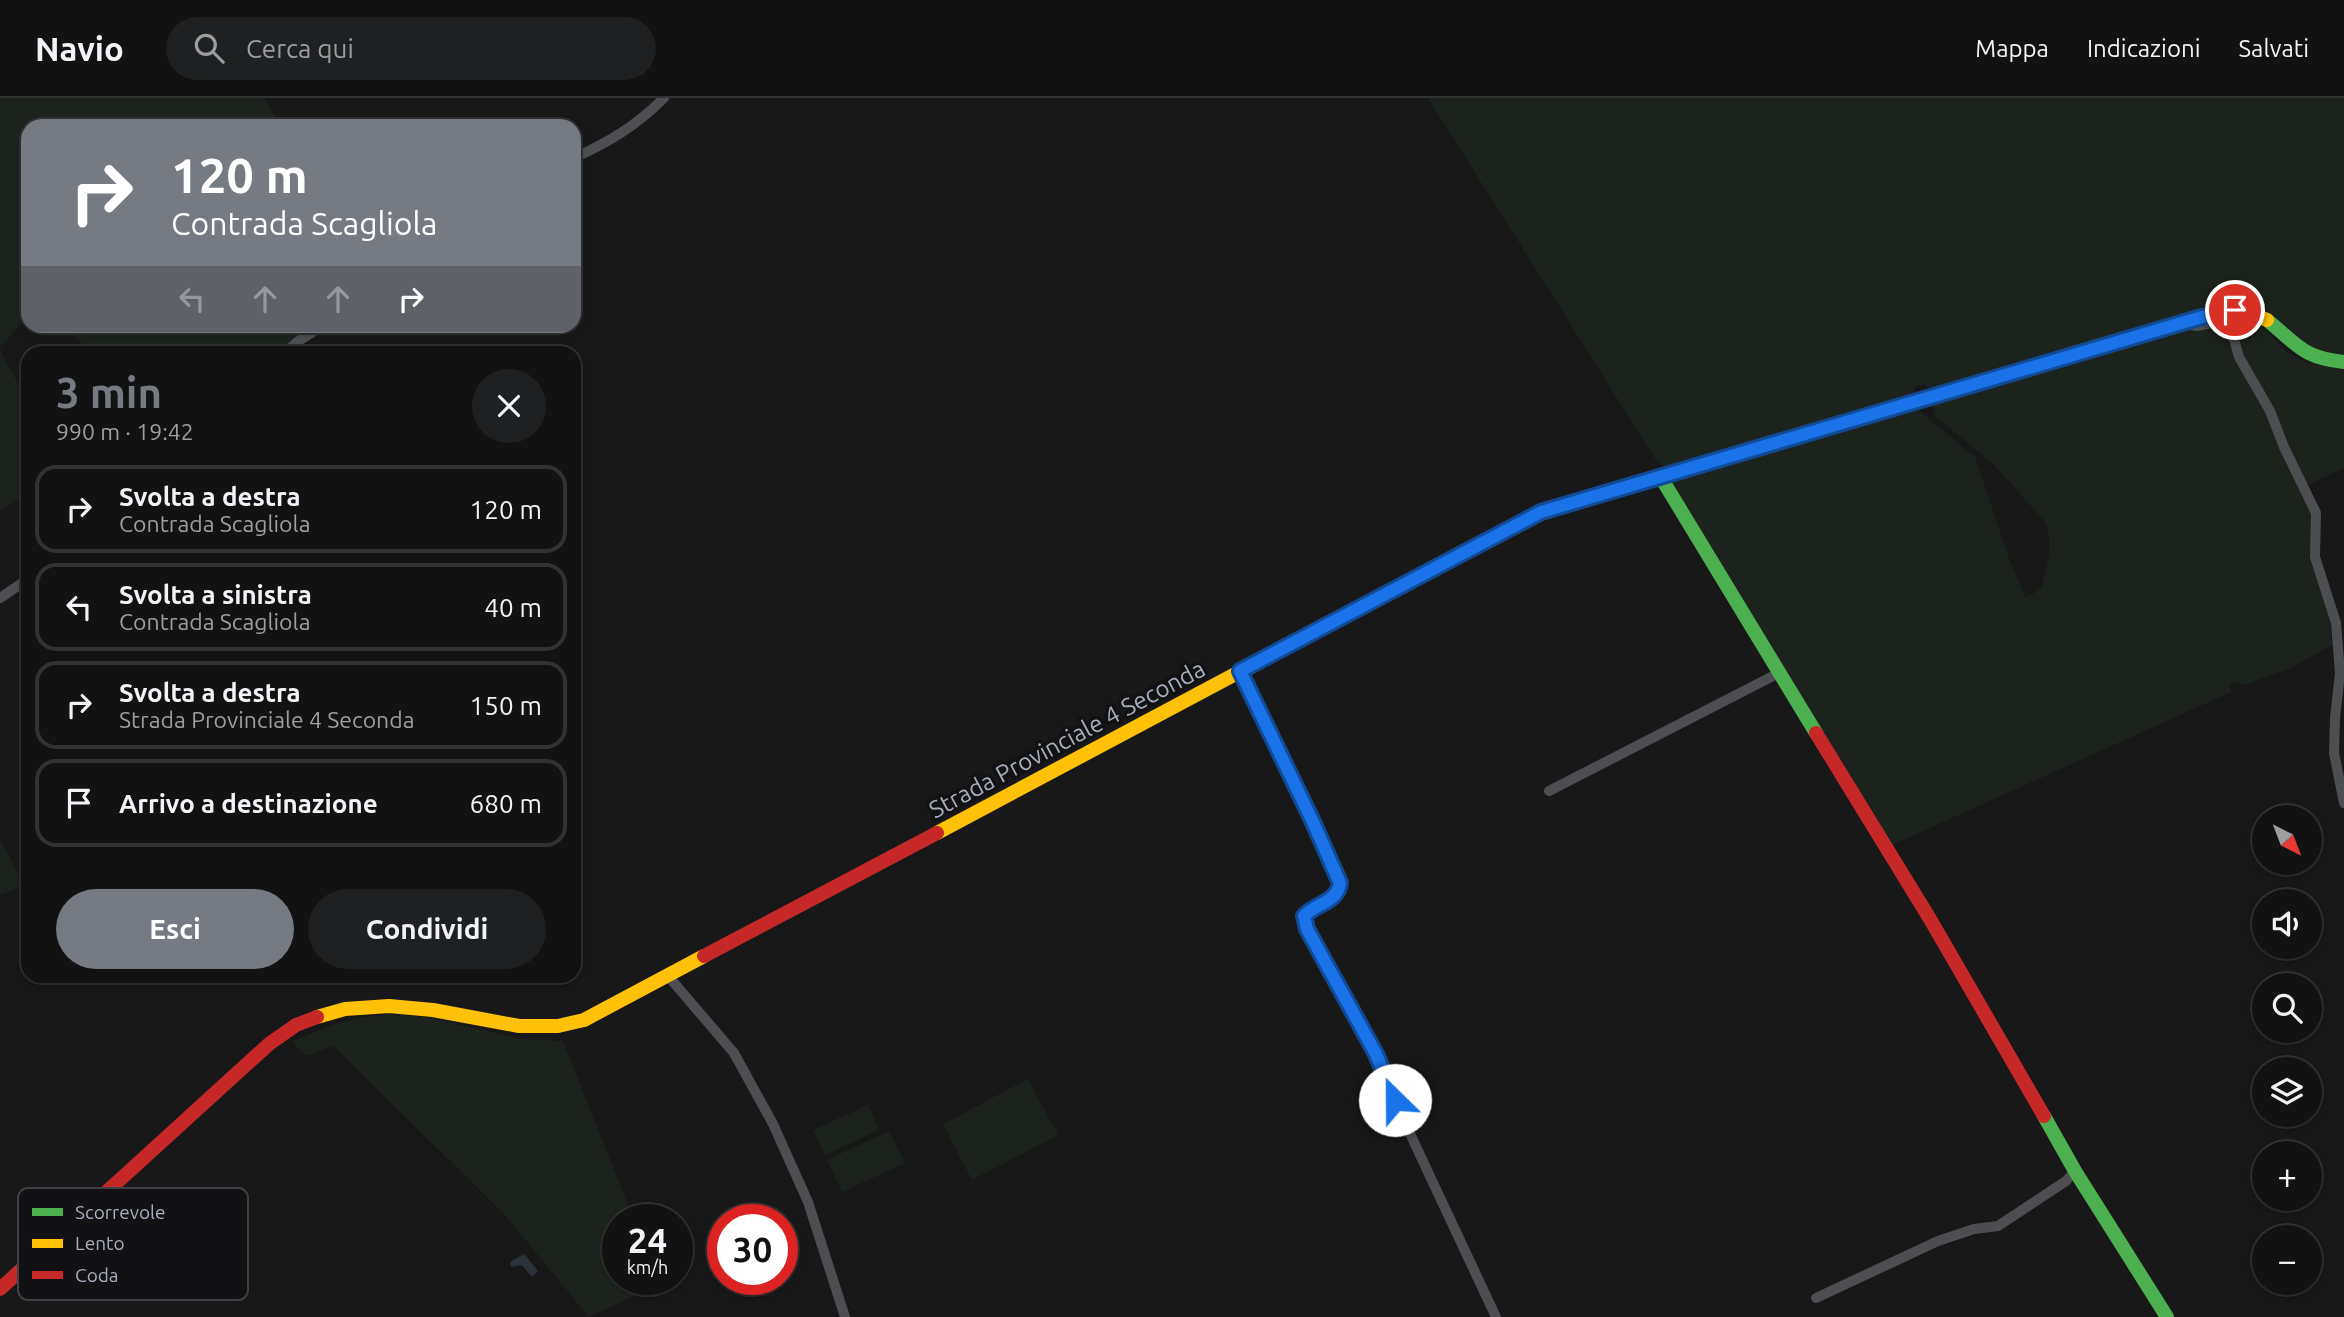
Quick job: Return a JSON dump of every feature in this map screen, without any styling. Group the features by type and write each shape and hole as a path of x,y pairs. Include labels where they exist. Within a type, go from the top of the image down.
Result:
{"street":[{"path":"581,155 628,129 664,98"},
{"name":"Strada Provinciale 4 Seconda","path":"111,1188 269,1044 299,1024 338,1012 380,1004 423,1008 517,1027 556,1028 584,1020 1541,512 2222,311 2245,310 2261,317 2304,354 2328,361 2344,362"},
{"path":"2182,323 2197,326 2223,323 2232,332 2239,357 2270,411 2316,513 2315,557 2336,623 2340,673 2334,753 2344,803"},
{"path":"293,346 312,333"},
{"path":"1660,476 1930,919 2075,1171 2167,1317"},
{"path":"0,598 21,584"},
{"path":"1240,671 1340,883 1339,892 1334,897 1304,916 1307,929 1376,1054 1405,1123 1496,1317"},
{"path":"1549,791 1779,673"},
{"path":"669,977 734,1053 773,1124 808,1202 845,1317"},
{"path":"1816,1298 1938,1241 1974,1229 1998,1226 2066,1181 2075,1171"},
{"name":"Strada Provinciale 4 Seconda","path":"0,1289 18,1273"}],"shaded area":[{"path":"0,98 264,98 276,119 21,119 21,324 0,347"},
{"path":"1428,98 2344,98 2344,355 2327,355 2307,348 2264,308 2231,301 2219,303 2216,294 2209,296 2211,305 1931,390 1925,384 1915,387 1913,395 1664,466 1656,460"},
{"path":"2240,316 2260,325 2281,347 2301,361 2344,367 2344,468 2308,485 2244,357 2235,329 2230,323 2219,318"},
{"path":"2217,325 2226,330 2237,359 2256,392 2311,512 2314,545 2332,645 2291,668 2244,685 2233,682 2230,685 2231,692 1890,846 1670,483 1672,479 1916,408 1975,457 2025,597 2042,586 2049,555 2046,523 1994,465 1935,416 1932,402 2183,328"},
{"path":"70,333 302,333 285,346 84,346"},
{"path":"0,350 21,389 21,498 0,511"},
{"path":"0,839 21,879 21,886 0,895"},
{"path":"390,1014 425,1017 522,1039 563,1041 628,1204 602,1204 602,1295 636,1295 589,1317 504,1214 333,1046 306,1056 292,1042 340,1023"},
{"path":"1028,1079 1058,1135 972,1180 943,1124"},
{"path":"868,1105 879,1130 825,1155 813,1130"},
{"path":"889,1131 905,1163 842,1192 827,1160"},
{"path":"524,1254 538,1271 532,1277 522,1265 511,1267 510,1262"}],"traffic: fast":[{"path":"2267,320 2301,349 2318,357 2344,362"},
{"path":"1660,476 1816,733"},
{"path":"1288,646 1540,512 1605,493"},
{"path":"2044,1116 2075,1171 2167,1317"}],"traffic: slow":[{"path":"1939,395 2222,311 2244,310 2267,320"},
{"path":"937,833 1288,646"},
{"path":"317,1017 345,1009 389,1006 433,1010 519,1026 558,1026 584,1020 704,956"}],"traffic: jam":[{"path":"1605,493 1939,395"},
{"path":"1816,733 1930,919 2044,1116"},
{"path":"704,956 937,833"},
{"path":"111,1188 269,1044 296,1025 317,1017"},
{"path":"0,1289 18,1273"}],"route":[{"path":"1395,1100 1376,1054 1307,929 1304,916 1334,897 1339,892 1340,883 1240,671 1541,512 2222,311 2235,310"}]}
